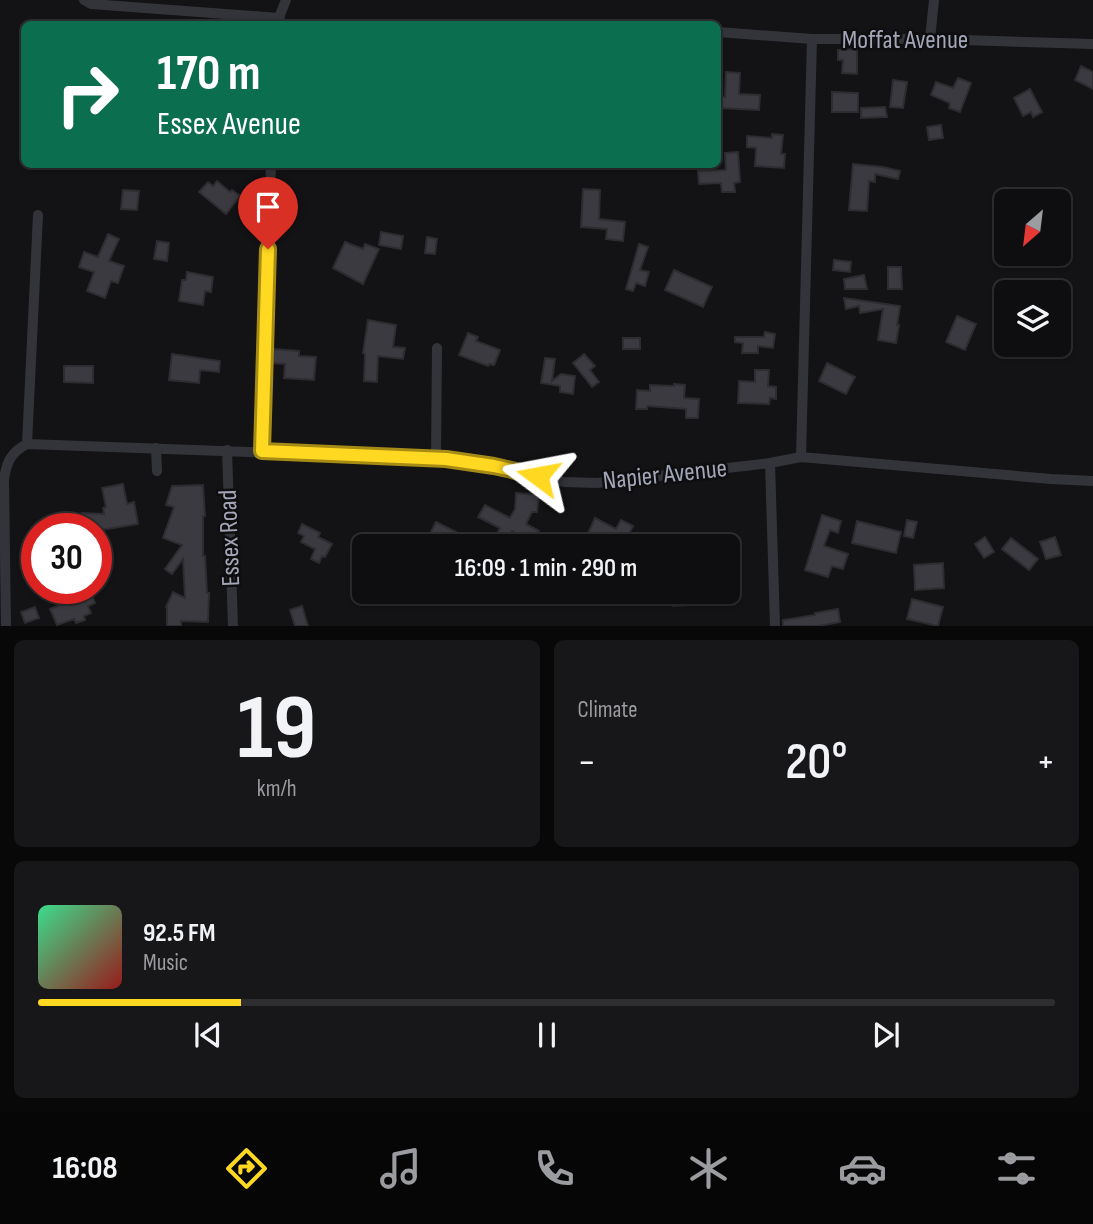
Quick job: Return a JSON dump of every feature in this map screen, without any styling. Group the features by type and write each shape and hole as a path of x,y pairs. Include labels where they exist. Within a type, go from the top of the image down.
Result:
{"street":[{"path":"84,0 91,4 279,21 286,0"},
{"path":"930,39 934,0"},
{"name":"Moffat Avenue","path":"721,32 812,39 1093,44"},
{"path":"801,457 812,39"},
{"path":"262,451 271,168"},
{"path":"6,625 4,480 9,460 27,444 38,215"},
{"path":"436,458 437,348"},
{"name":"Napier Avenue","path":"27,444 436,458 494,466 564,482 583,483 614,482 801,457 1051,480 1093,481"},
{"path":"156,448 158,471"},
{"name":"Essex Road","path":"228,450 233,625"},
{"path":"770,463 775,625"}],"building":[{"path":"857,49 857,74 842,73 843,60 838,60 838,50"},
{"path":"1081,66 1093,72 1093,89 1075,80"},
{"path":"726,72 740,73 739,94 760,95 759,110 721,108 721,97 725,97"},
{"path":"958,78 971,83 960,112 949,108 950,103 931,95 936,82 953,88"},
{"path":"893,80 907,82 903,108 890,107"},
{"path":"1030,89 1042,112 1033,117 1031,112 1023,116 1014,98"},
{"path":"832,92 858,93 858,112 832,112"},
{"path":"885,107 887,117 861,118 861,108"},
{"path":"941,125 943,138 929,140 927,127"},
{"path":"772,134 783,135 781,154 785,154 784,168 755,166 756,148 747,147 747,136 772,138"},
{"path":"738,152 740,182 734,183 735,192 722,192 721,183 699,184 698,171 726,170 725,153"},
{"path":"853,164 900,171 898,179 875,174 875,182 869,181 867,211 849,210"},
{"path":"217,181 230,192 232,190 240,196 226,214 199,192 208,182 213,186"},
{"path":"583,189 600,190 599,219 625,222 623,241 606,239 607,229 581,227"},
{"path":"123,190 139,191 137,210 121,209"},
{"path":"381,232 403,236 401,249 379,245"},
{"path":"108,234 119,239 109,261 124,266 118,283 111,281 105,298 87,291 94,272 79,267 84,252 98,257"},
{"path":"427,237 437,239 435,254 425,253"},
{"path":"157,241 169,243 167,261 154,259"},
{"path":"345,242 363,249 365,244 379,249 363,284 333,268"},
{"path":"639,244 648,247 640,270 649,272 645,286 636,283 633,291 626,289"},
{"path":"834,260 851,262 850,272 833,270"},
{"path":"888,267 901,267 902,289 888,289"},
{"path":"674,270 712,287 703,307 665,290"},
{"path":"187,272 213,277 211,292 205,291 203,305 179,301 182,280 186,280"},
{"path":"864,275 867,289 845,289 844,279"},
{"path":"844,298 900,306 896,343 878,340 883,309 860,313 859,306 846,309"},
{"path":"957,316 976,324 965,350 946,342"},
{"path":"368,320 396,325 393,347 405,348 403,359 378,356 377,382 364,381 363,353"},
{"path":"765,332 775,334 773,348 758,346 758,353 742,353 743,343 735,342 735,337 764,337"},
{"path":"468,333 478,337 476,341 500,350 494,365 488,366 459,355"},
{"path":"623,338 640,338 640,349 623,349"},
{"path":"273,349 299,351 299,356 316,357 314,380 284,378 285,364 273,363"},
{"path":"172,354 220,361 219,372 200,370 199,383 169,380"},
{"path":"584,354 595,366 590,370 599,382 592,387 573,363"},
{"path":"545,358 555,359 552,381 561,374 575,376 573,394 560,392 560,386 541,383"},
{"path":"827,363 855,377 846,394 819,381"},
{"path":"64,366 93,366 93,383 64,382"},
{"path":"755,370 769,370 768,386 776,387 776,399 770,398 769,404 738,403 739,381 755,382"},
{"path":"650,385 685,385 684,398 699,399 698,418 686,418 686,409 647,406 647,409 636,409 637,390 650,391"},
{"path":"123,484 127,504 134,502 138,524 112,528 112,513 104,513 103,508 106,507 102,488"},
{"path":"203,485 203,556 209,593 208,622 181,621 181,626 167,626 166,607 173,592 185,598 183,559 172,574 165,569 182,545 163,538 174,507 166,505 172,486"},
{"path":"516,493 539,495 537,512 532,512 526,524 539,531 537,534 518,534 512,531 510,534 497,534 500,528 478,517 485,505 510,518 515,509"},
{"path":"822,515 841,521 838,533 830,530 824,546 848,554 843,569 832,566 828,577 805,570"},
{"path":"595,518 616,529 621,520 633,526 629,534 588,534"},
{"path":"907,520 917,522 913,538 904,536"},
{"path":"857,521 901,532 896,553 852,543"},
{"path":"436,522 456,532 455,534 430,534"},
{"path":"302,524 320,533 318,537 332,544 319,563 311,559 315,549 301,542 304,536 298,533"},
{"path":"985,537 994,552 984,558 975,544"},
{"path":"1055,537 1061,555 1046,559 1040,542"},
{"path":"1011,538 1038,559 1029,570 1002,549"},
{"path":"943,563 944,588 915,590 914,565"},
{"path":"912,599 943,607 938,626 907,619"},
{"path":"63,604 93,604 88,606 91,613 84,616 85,620 76,623 74,619 57,625 50,609"},
{"path":"302,606 308,626 295,626 290,610"},
{"path":"35,607 39,618 25,623 21,612"},
{"path":"838,609 840,622 819,626 783,626 783,620"}],"route":[{"path":"268,249 262,451 446,459 538,476"}]}
